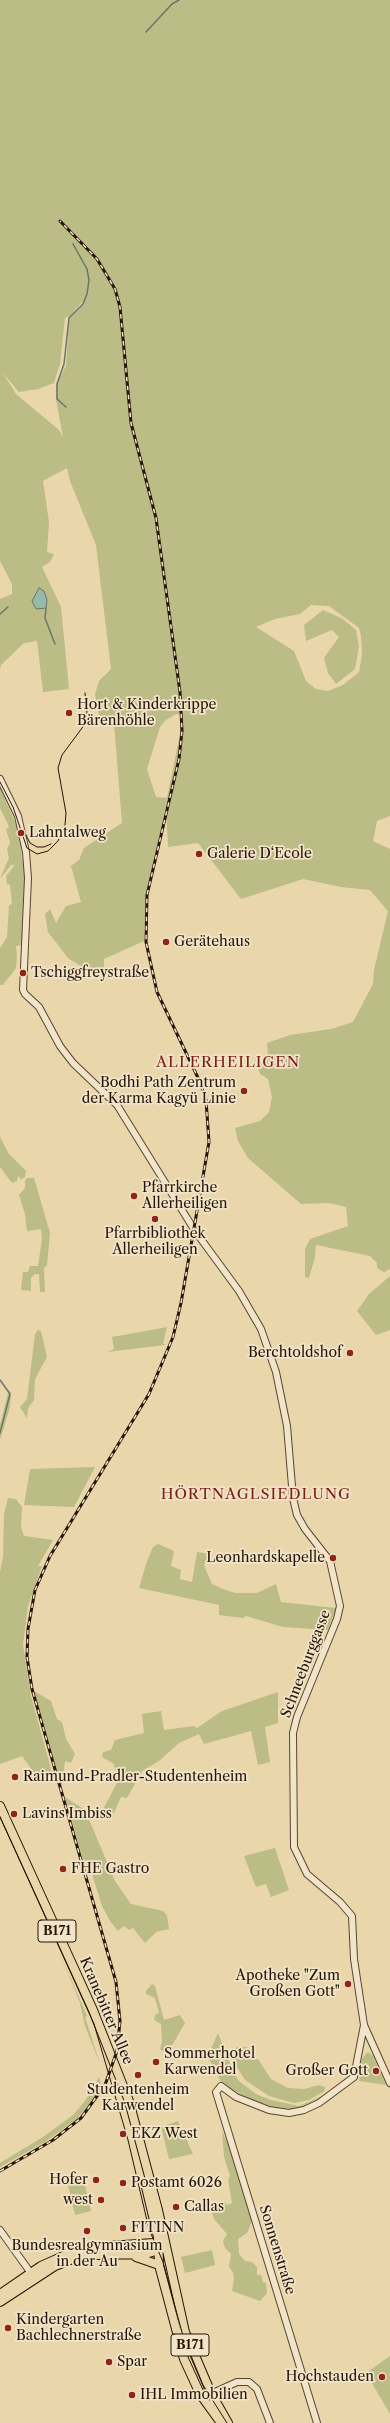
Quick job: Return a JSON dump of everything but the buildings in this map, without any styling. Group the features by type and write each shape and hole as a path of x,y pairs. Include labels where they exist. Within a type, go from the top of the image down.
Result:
{"main road":[{"name":"Kranebitter Allee","path":"0,1806 93,2010 125,2095"},
{"name":"B171","path":"125,2095 123,2102 140,2158 155,2227 162,2246 159,2264 184,2359 202,2398 221,2423"},
{"name":"B171","path":"125,2095 130,2106 162,2246 186,2332 211,2392 228,2423"},
{"path":"148,2244 154,2236 155,2227"},
{"path":"0,2302 58,2256 99,2247 148,2244 162,2246"},
{"path":"0,2294 33,2276 75,2258 95,2255 129,2255 162,2246"},
{"path":"129,2255 159,2264"}],"street":[{"name":"Schneeburggasse","path":"0,779 18,816 26,846 28,878 23,990 29,1000 39,1007 60,1046 73,1063 117,1105 191,1225 230,1277 252,1313 264,1336 276,1372 287,1426 293,1498 297,1515 305,1529 330,1561 338,1594 340,1610 294,1727 292,1743 293,1841 297,1858 307,1874 340,1902 352,1916 355,1962 364,2025 390,2083"},
{"name":"Sonnenstraße","path":"317,2423 216,2095 221,2086 236,2096 269,2110 289,2113 304,2110 318,2103 354,2077 364,2025"},
{"path":"0,2230 33,2276"},
{"path":"202,2398 211,2392 242,2381 254,2385 259,2393 270,2423"},
{"path":"208,2406 228,2387"}],"green space":[{"path":"0,0 390,0 390,816 377,821 373,841 390,849 390,1269 384,1272 377,1268 377,1263 370,1256 316,1245 315,1257 309,1278 305,1277 305,1249 310,1239 348,1226 346,1207 329,1203 301,1204 248,1158 238,1141 235,1128 260,1121 269,1112 272,1097 268,1079 260,1074 257,1064 268,1057 267,1043 290,1035 331,1029 353,1022 373,984 374,970 388,911 370,890 341,887 303,879 241,899 198,843 168,847 166,807 146,895 144,941 104,959 104,975 84,968 68,958 48,932 45,914 50,909 56,923 66,906 81,902 71,866 79,860 84,848 122,823 114,724 99,715 95,694 99,681 111,669 96,545 70,481 67,468 43,481 49,522 47,552 54,554 50,562 40,568 42,567 61,607 69,689 43,692 37,641 24,643 1,665 0,670 0,599 12,594 12,584 0,561","holes":["83,301 82,306 69,319 66,366 56,384 56,399 63,438 59,430 16,394 3,373 19,392 38,389 54,383 60,364 65,318 70,316","311,605 329,606 359,628 362,655 359,672 343,685 328,691 316,689 306,681 294,651 256,627 275,619 300,614","176,714 181,714 180,734 167,798 156,797 147,769 160,727 166,720"]},
{"path":"323,610 343,619 356,630 359,646 355,669 336,684 328,673 324,658 339,637 332,630 306,641 304,625"},
{"path":"0,788 16,824 21,843 22,861 24,859 27,863 24,945 16,946 16,968 3,985 0,985 0,948 7,937 9,905 12,904 10,884 7,885 6,876 15,865 11,865 0,879 9,858 7,849 10,843 6,829 9,828 0,808"},
{"path":"0,1137 9,1154 26,1171 25,1177 21,1179 18,1176 17,1181 12,1183 0,1167"},
{"path":"27,1178 34,1178 50,1233 47,1265 44,1268 45,1292 40,1292 39,1274 35,1274 31,1278 31,1291 21,1290 23,1272 28,1272 30,1266 38,1266 42,1239 41,1229 27,1231 25,1214 19,1195 25,1188 25,1181"},
{"path":"390,1276 390,1330 376,1335 357,1311 369,1294"},
{"path":"167,1327 163,1343 165,1345 107,1352 114,1349 112,1337"},
{"path":"38,1330 41,1331 47,1357 35,1379 34,1400 28,1408 27,1418 20,1407 27,1399 35,1334"},
{"path":"9,1389 11,1395 10,1407 0,1440 0,1425"},
{"path":"95,1467 74,1507 24,1505 30,1469"},
{"path":"8,1498 16,1499 22,1507 21,1527 24,1536 53,1540 38,1566 42,1566 28,1606 23,1645 31,1696 54,1780 38,1778 22,1756 0,1764 0,1572 3,1557 4,1514"},
{"path":"158,1544 174,1551 171,1566 181,1570 180,1579 192,1582 197,1552 209,1554 204,1565 212,1584 223,1589 235,1593 257,1593 276,1584 281,1602 336,1608 328,1630 283,1627 246,1616 243,1618 219,1615 219,1605 139,1588 153,1547"},
{"path":"34,1691 51,1701 57,1719 62,1722 66,1739 75,1754 71,1763 65,1761 62,1786"},
{"path":"278,1692 278,1723 265,1727 270,1762 258,1765 251,1731 204,1744 199,1734 179,1743 159,1761 142,1771 127,1798 121,1797 114,1813 104,1815 101,1813 117,1783 118,1776 116,1775 114,1764 102,1757 103,1752 111,1750 115,1740 144,1733 142,1714 161,1711 164,1730 194,1726 197,1728 222,1711"},
{"path":"65,1797 85,1810 115,1881 131,1904 163,1911 167,1915 169,1929 156,1932 145,1943 133,1928 129,1930 124,1926 118,1931 110,1921 102,1906 91,1871 83,1859"},
{"path":"275,1848 289,1890 271,1897 266,1884 256,1887 244,1856"},
{"path":"59,1951 87,2016 85,2017 100,2064 85,2026 80,2003"},
{"path":"152,1984 155,1986 164,2020 180,2015 185,2023 167,2054 160,2049 162,2042 161,2024 154,2020 155,2015 159,2013 155,1998 146,1994 146,1991"},
{"path":"218,2033 234,2074 239,2081 256,2094 271,2100 299,2106 327,2094 304,2108 282,2110 253,2100 230,2089 220,2080 206,2053 210,2051"},
{"path":"237,2047 247,2047 254,2058 258,2059 271,2079 288,2088 304,2089 319,2085 325,2087 325,2091 309,2100 294,2103 269,2096 245,2080 233,2061 235,2049"},
{"path":"368,2052 373,2056 386,2085 359,2081 362,2058"},
{"path":"99,2077 102,2087 77,2119 45,2142 0,2167 0,2163 43,2137 73,2115 85,2101"},
{"path":"178,2121 193,2154 169,2159 161,2127"},
{"path":"222,2131 231,2150 252,2221 247,2233 238,2239 239,2254 245,2261 252,2262 257,2267 257,2275 261,2275 263,2282 266,2283 267,2293 260,2301 232,2291 234,2278 233,2272 229,2267 231,2254 225,2248 223,2241 227,2234 214,2219 209,2203 225,2202 227,2205 232,2203 228,2180 230,2176 224,2157"},
{"path":"84,2181 91,2211 75,2215 68,2185"},
{"path":"212,2250 215,2265 185,2273 181,2257"},
{"path":"390,2356 390,2414 366,2373"}],"shaded area":[{"path":"39,588 44,591 47,600 46,608 36,609 32,601"}],"waterway":[{"path":"146,32 172,4 179,0"},
{"path":"66,407 57,399 57,384 64,364 69,318 83,304 87,294 89,280 87,269 73,244"},
{"path":"0,614 8,607"},
{"path":"46,608 45,618 55,644"},
{"path":"0,1380 10,1394 0,1433"}],"tram line":[{"path":"0,782 13,807 27,848 37,854 48,851 58,841 65,825 66,813 58,768 62,755 85,724 87,713 85,693"},
{"path":"26,835 30,843 37,847 44,847 51,844"},
{"path":"0,1817 94,2024 128,2140 149,2229 163,2262 183,2336 203,2385 227,2423"}],"railway":[{"path":"0,2171 53,2140 81,2118 105,2085 117,2051 120,2021 116,1982 32,1689 27,1657 28,1629 35,1590 50,1556 149,1394 173,1337 181,1303 209,1142 206,1100 200,1082 157,992 146,942 147,895 179,759 182,731 180,692 156,518 131,423 120,307 115,289 97,259 60,221"}],"place":[{"name":"Hort & Kinderkrippe Bärenhöhle","path":"69,713"},
{"name":"Lahntalweg","path":"21,833"},
{"name":"Galerie D‘Ecole","path":"199,854"},
{"name":"Gerätehaus","path":"166,942"},
{"name":"Tschiggfreystraße","path":"23,973"},
{"name":"Bodhi Path Zentrum der Karma Kagyü Linie","path":"244,1091"},
{"name":"Pfarrkirche Allerheiligen","path":"134,1196"},
{"name":"Pfarrbibliothek Allerheiligen","path":"155,1219"},
{"name":"Berchtoldshof","path":"350,1353"},
{"name":"Leonhardskapelle","path":"333,1558"},
{"name":"Raimund-Pradler-Studentenheim","path":"15,1777"},
{"name":"Lavins Imbiss","path":"14,1814"},
{"name":"FHE Gastro","path":"63,1869"},
{"name":"Apotheke \"Zum Großen Gott\"","path":"348,1984"},
{"name":"Sommerhotel Karwendel","path":"156,2062"},
{"name":"Großer Gott","path":"376,2071"},
{"name":"Studentenheim Karwendel","path":"138,2075"},
{"name":"EKZ West","path":"123,2134"},
{"name":"Hofer","path":"96,2180"},
{"name":"Postamt 6026","path":"123,2183"},
{"name":"west","path":"101,2200"},
{"name":"Callas","path":"176,2207"},
{"name":"FITINN","path":"123,2228"},
{"name":"Bundesrealgymnasium in der Au","path":"87,2231"},
{"name":"Kindergarten Bachlechnerstraße","path":"8,2328"},
{"name":"Spar","path":"109,2362"},
{"name":"Hochstauden","path":"382,2377"},
{"name":"IHL Immobilien","path":"132,2395"}],"district":[{"name":"ALLERHEILIGEN","path":"228,1063"},
{"name":"HÖRTNAGLSIEDLUNG","path":"256,1495"}]}
